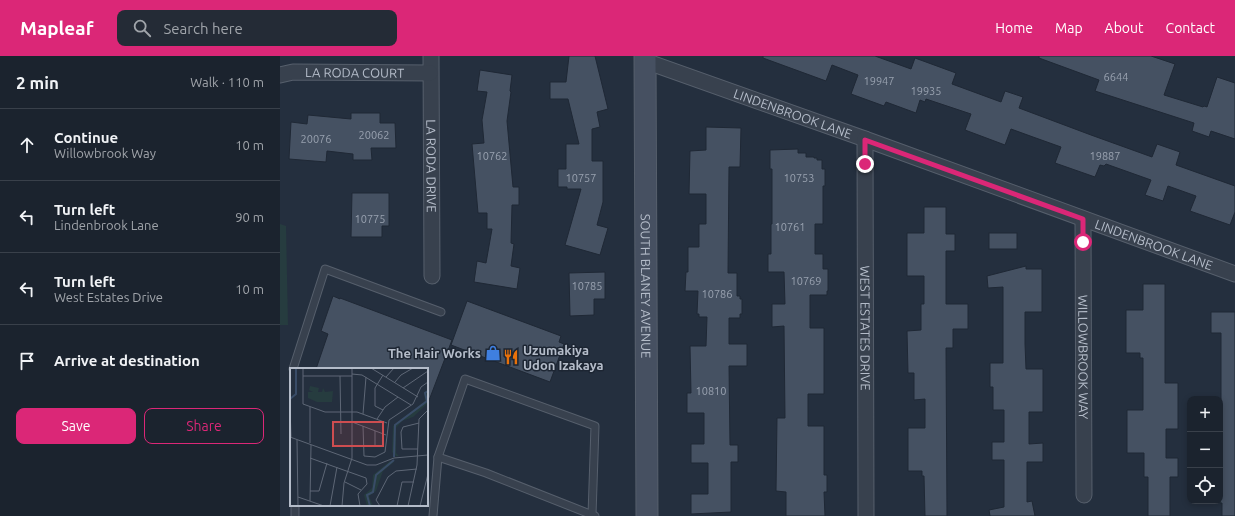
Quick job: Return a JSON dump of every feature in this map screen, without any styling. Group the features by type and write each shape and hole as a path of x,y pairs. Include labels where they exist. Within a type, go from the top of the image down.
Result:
{"street":[{"name":"LA RODA DRIVE","path":"431,56 432,276"},
{"name":"LINDENBROOK LANE","path":"645,59 1235,274"},
{"name":"SOUTH BLANEY AVENUE","path":"645,59 647,516"},
{"name":"LA RODA COURT","path":"280,75 293,72 430,73"},
{"name":"WEST ESTATES DRIVE","path":"865,140 866,516"},
{"name":"WILLOWBROOK WAY","path":"1083,219 1084,495"}],"lane":[{"path":"293,368 325,269 441,312"},
{"path":"433,516 438,457 465,379 595,426 593,516 486,473 438,457"}],"green space":[{"path":"280,224 286,226 288,325 280,325"}],"building":[{"path":"569,56 595,56 608,109 597,112 600,127 592,129 592,161 603,161 603,202 597,225 608,228 600,255 565,245 581,189 567,189 567,187 558,187 558,169 566,169 566,144 579,144 568,99 550,99 550,82 566,82"},
{"path":"763,56 875,56 911,69 915,58 956,73 952,84 1001,102 1005,91 1023,97 1019,108 1152,157 1157,144 1180,152 1176,165 1235,186 1235,212 1230,225 1190,211 1196,196 1168,186 1163,201 1145,195 1151,180 1106,164 1104,166 1100,165 1095,177 1055,163 1061,147 1011,129 1005,145 965,130 971,114 926,99 925,102 920,100 916,113 886,102 884,106 851,94 858,75 832,65 826,81 763,58"},
{"path":"1039,56 1151,56 1175,64 1164,95 1203,107 1207,107 1217,77 1235,83 1235,139 1211,131 1209,137 1192,131 1194,123 1095,91 1099,80 1039,58"},
{"path":"480,70 512,75 507,121 513,187 519,187 519,205 512,205 511,243 514,244 511,266 520,268 517,289 474,282 477,261 486,263 492,229 487,229 487,213 478,213 472,144 484,143 482,120 487,92 477,91"},
{"path":"351,113 380,113 380,123 395,123 396,148 371,148 372,160 353,160 353,154 327,151 326,162 289,159 291,122 307,124 308,115 351,119"},
{"path":"706,127 741,128 740,167 729,167 728,273 737,273 737,296 740,296 740,299 742,299 742,314 740,314 740,318 729,318 729,344 747,344 747,366 729,366 730,445 738,445 738,462 731,462 731,512 691,514 691,494 708,494 708,463 691,463 691,444 704,444 704,413 687,413 687,393 691,393 690,346 706,346 707,317 699,317 699,314 697,314 698,291 685,291 686,272 688,272 688,247 699,247 699,224 706,224 706,194 689,194 690,151 706,150"},
{"path":"798,149 798,153 806,153 806,157 814,157 817,158 817,160 822,160 822,169 825,169 825,186 823,186 823,224 815,224 815,254 823,254 823,269 828,269 828,291 827,295 810,295 810,328 824,328 824,394 808,394 808,426 824,426 824,475 827,475 827,492 824,492 825,516 786,516 786,492 776,491 777,418 785,418 784,326 772,327 772,304 785,304 784,272 768,272 768,254 771,254 772,224 772,169 770,169 770,150"},
{"path":"352,193 389,193 389,226 382,226 382,237 351,237"},
{"path":"924,207 946,207 946,234 955,234 955,251 946,251 946,304 968,304 968,329 953,329 953,348 946,348 947,516 925,516 924,476 922,476 922,471 908,471 908,428 925,428 925,399 914,400 914,373 908,373 907,331 921,330 921,304 924,304 924,276 907,276 907,233 924,233"},
{"path":"989,233 1017,233 1017,249 989,249"},
{"path":"1026,266 1026,269 1042,269 1042,312 1025,312 1025,344 1026,369 1043,369 1043,412 1029,412 1029,444 1043,443 1043,462 1027,462 1027,502 1032,501 1035,516 990,516 989,510 1004,507 1004,460 992,460 992,442 1004,442 1004,410 993,410 993,387 990,387 990,363 1003,363 1003,287 988,288 987,276"},
{"path":"605,272 605,299 594,299 594,315 570,316 569,273"},
{"path":"1143,284 1165,284 1165,383 1178,383 1178,429 1166,429 1166,458 1178,458 1178,477 1170,477 1170,516 1148,516 1148,477 1144,477 1144,453 1127,453 1127,410 1143,410 1143,358 1140,358 1140,353 1126,353 1126,310 1143,310"},
{"path":"333,296 452,340 428,403 428,368 316,368 328,334 321,331"},
{"path":"467,301 561,336 559,342 564,344 550,382 451,345"},
{"path":"1211,312 1235,312 1235,516 1222,516 1223,396 1221,396 1221,333 1211,333"}],"place":[{"name":"The Hair Works","path":"493,353"},
{"name":"Uzumakiya Udon Izakaya","path":"511,357"}],"route":[{"path":"865,164 865,140 1083,219 1083,242"}]}
